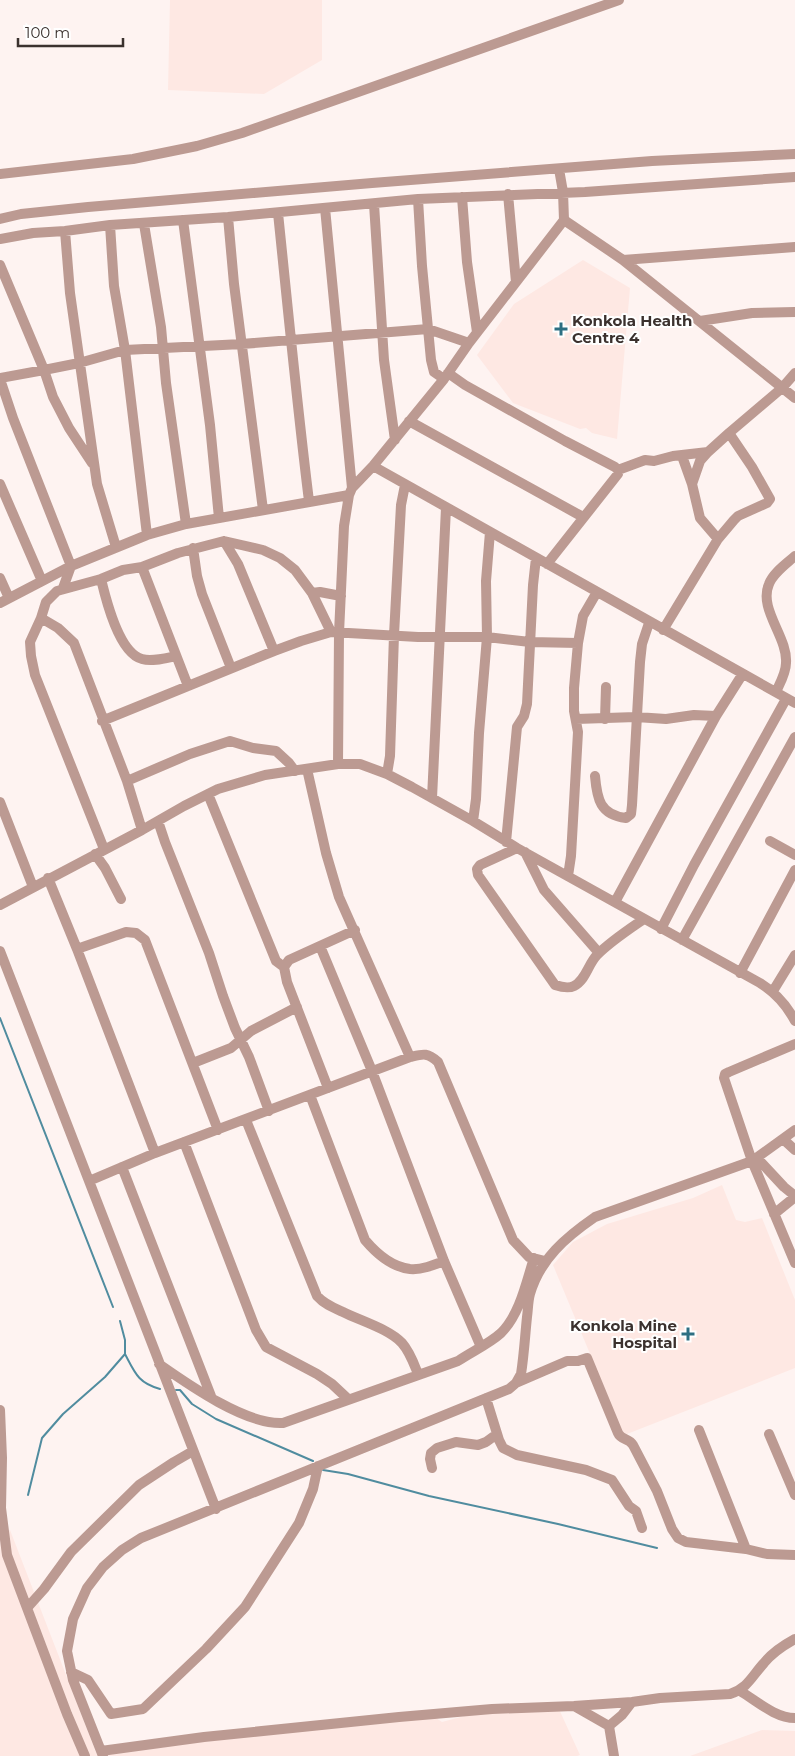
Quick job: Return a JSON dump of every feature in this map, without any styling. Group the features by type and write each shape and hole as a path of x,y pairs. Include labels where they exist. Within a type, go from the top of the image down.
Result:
{"street":[{"path":"0,174 133,159 197,146 242,133 619,0"},
{"path":"0,219 21,214 108,205 652,161 795,154"},
{"path":"0,578 5,601 71,566 147,535 186,524 351,492 446,376 477,332 564,220 563,192 559,169"},
{"path":"0,239 33,233 110,225 278,213 301,209 418,199 795,178"},
{"path":"508,194 516,282"},
{"path":"462,197 467,262 477,332"},
{"path":"418,199 428,329 434,372 465,385 618,470"},
{"path":"374,204 382,332 388,399 395,440"},
{"path":"325,208 351,492 344,526 341,596 335,632 338,764"},
{"path":"278,213 309,501"},
{"path":"228,217 234,284 263,510"},
{"path":"183,220 210,424 219,518"},
{"path":"564,220 624,260 795,398"},
{"path":"144,224 163,348 166,383 186,524"},
{"path":"110,225 114,286 125,350 147,535"},
{"path":"65,231 70,292 94,466 97,484 116,547"},
{"path":"624,260 795,247"},
{"path":"0,265 44,370 53,397 69,428 94,466"},
{"path":"700,321 752,313 795,312"},
{"path":"63,588 71,566 13,418 0,379 79,363 125,350 242,344 428,329 469,343"},
{"path":"692,484 698,466 708,452 782,388 795,373"},
{"path":"409,421 583,517"},
{"path":"663,630 718,539 738,516 767,503 770,499 752,467 729,434"},
{"path":"618,470 646,460 654,461 673,456 708,452"},
{"path":"682,456 692,484 700,518 718,539"},
{"path":"373,466 790,701 661,928"},
{"path":"548,564 618,474 618,470"},
{"path":"0,484 42,581"},
{"path":"387,774 390,756 401,505 405,485"},
{"path":"432,798 446,508"},
{"path":"473,820 487,638 486,581 490,532"},
{"path":"121,899 105,868 35,675 30,642 46,602 56,591 63,588 100,579 124,570 142,567 193,548 224,541 263,550 280,558 295,570 312,593 335,632"},
{"path":"224,541 238,564 274,651"},
{"path":"193,548 202,594 231,668"},
{"path":"776,692 786,670 786,653 767,601 766,590 775,574 795,556"},
{"path":"506,842 517,727 524,716 527,704 536,558"},
{"path":"142,567 188,686"},
{"path":"56,574 63,588"},
{"path":"100,579 115,626 132,655 142,660 176,656"},
{"path":"312,593 320,592 341,596"},
{"path":"568,876 571,856 578,732 574,711 574,688 578,644 583,616 597,592"},
{"path":"41,618 65,633 74,643 102,721 127,781 142,830"},
{"path":"595,776 597,792 604,809 610,814 626,818 631,814 640,662 642,644 649,623"},
{"path":"102,721 274,651 301,641 335,632 487,638 578,644"},
{"path":"615,902 716,716 742,675"},
{"path":"605,719 606,687"},
{"path":"576,720 636,717 666,719 694,715 716,716"},
{"path":"682,940 795,737"},
{"path":"127,781 190,754 230,741 253,748 276,751 295,771"},
{"path":"0,905 208,794 246,779 338,764 360,764 387,774 473,820 506,842 773,991 795,1020"},
{"path":"308,768 332,875 342,904 410,1057"},
{"path":"208,794 276,962 284,967 287,982 328,1088"},
{"path":"0,802 33,887"},
{"path":"158,821 164,842 210,953 223,996 250,1058 269,1111"},
{"path":"770,841 795,855"},
{"path":"521,850 544,890 599,953"},
{"path":"521,850 480,865 477,869 478,875 555,985 564,988 574,986 582,980 593,959 599,953 644,919"},
{"path":"740,973 795,870"},
{"path":"48,878 156,1153"},
{"path":"284,967 289,960 355,930"},
{"path":"77,949 126,932 136,933 145,940 218,1130"},
{"path":"320,946 372,1071 444,1261 481,1346"},
{"path":"0,951 216,1509"},
{"path":"773,991 795,955"},
{"path":"193,1063 230,1048 251,1031 297,1007"},
{"path":"795,1044 725,1074 725,1084 774,1214 795,1263"},
{"path":"89,1181 184,1142 410,1057 424,1054 432,1056 438,1062 513,1240 529,1257 545,1261"},
{"path":"310,1095 365,1240 376,1253 391,1262 410,1269 427,1267 444,1261"},
{"path":"246,1120 318,1296 333,1307 388,1333 401,1343 412,1358 418,1374"},
{"path":"516,1383 521,1374 530,1295 545,1261 555,1249 595,1217 754,1159 795,1130"},
{"path":"784,1139 795,1150"},
{"path":"184,1142 256,1330 266,1347 325,1379 348,1399"},
{"path":"754,1159 795,1197 774,1214"},
{"path":"122,1167 211,1396"},
{"path":"159,1364 186,1383 261,1422 283,1423 458,1361 501,1333 517,1310 534,1258"},
{"path":"795,1555 767,1554 746,1549 686,1542 678,1538 672,1529 657,1491 633,1445 630,1441 620,1437 587,1358 578,1361 567,1361 516,1383 509,1389 141,1538 102,1566 86,1588 73,1620 67,1651 71,1672 102,1753 204,1737 400,1717 492,1709 574,1706 730,1694 740,1691 764,1662 787,1643 795,1639"},
{"path":"486,1398 503,1448 510,1452 586,1470 612,1480 629,1506 636,1511 642,1528"},
{"path":"0,1410 2,1517 7,1554 85,1756"},
{"path":"699,1430 746,1549"},
{"path":"432,1468 431,1452 437,1448 456,1442 478,1445 497,1434"},
{"path":"768,1434 795,1495"},
{"path":"27,1608 44,1589 71,1552 139,1485 193,1451"},
{"path":"71,1672 88,1680 111,1714 143,1709 206,1649 246,1607 299,1523 313,1489 318,1466"},
{"path":"740,1691 775,1714 795,1718"},
{"path":"609,1726 622,1715 632,1702"},
{"path":"574,1706 609,1726"},
{"path":"609,1726 614,1756"}],"shaded area":[{"path":"170,0 322,0 322,60 264,94 168,90"},
{"name":"Konkola Health Centre 4","path":"583,260 630,288 617,439 592,433 586,428 580,429 513,403 477,355 514,304"},
{"name":"Konkola Mine Hospital","path":"722,1185 736,1220 745,1222 762,1218 795,1300 795,1368 627,1434 623,1433 553,1265 573,1242 607,1224 693,1198"},
{"path":"10,1530 97,1755 134,1744 433,1716 442,1722 472,1714 558,1707 580,1755 0,1756 0,1535"},
{"path":"762,1730 795,1731 795,1756 690,1756"}],"waterway":[{"path":"0,1018 113,1307"},
{"path":"28,1495 42,1438 63,1414 105,1377 125,1354 125,1340 120,1321"},
{"path":"125,1354 138,1376 147,1384 160,1389"},
{"path":"176,1390 180,1390 192,1404 216,1419 313,1461"},
{"path":"323,1470 348,1474 429,1496 657,1548"}],"place":[{"name":"Konkola Health Centre 4","path":"561,329"},
{"name":"Konkola Mine Hospital","path":"688,1334"}]}
